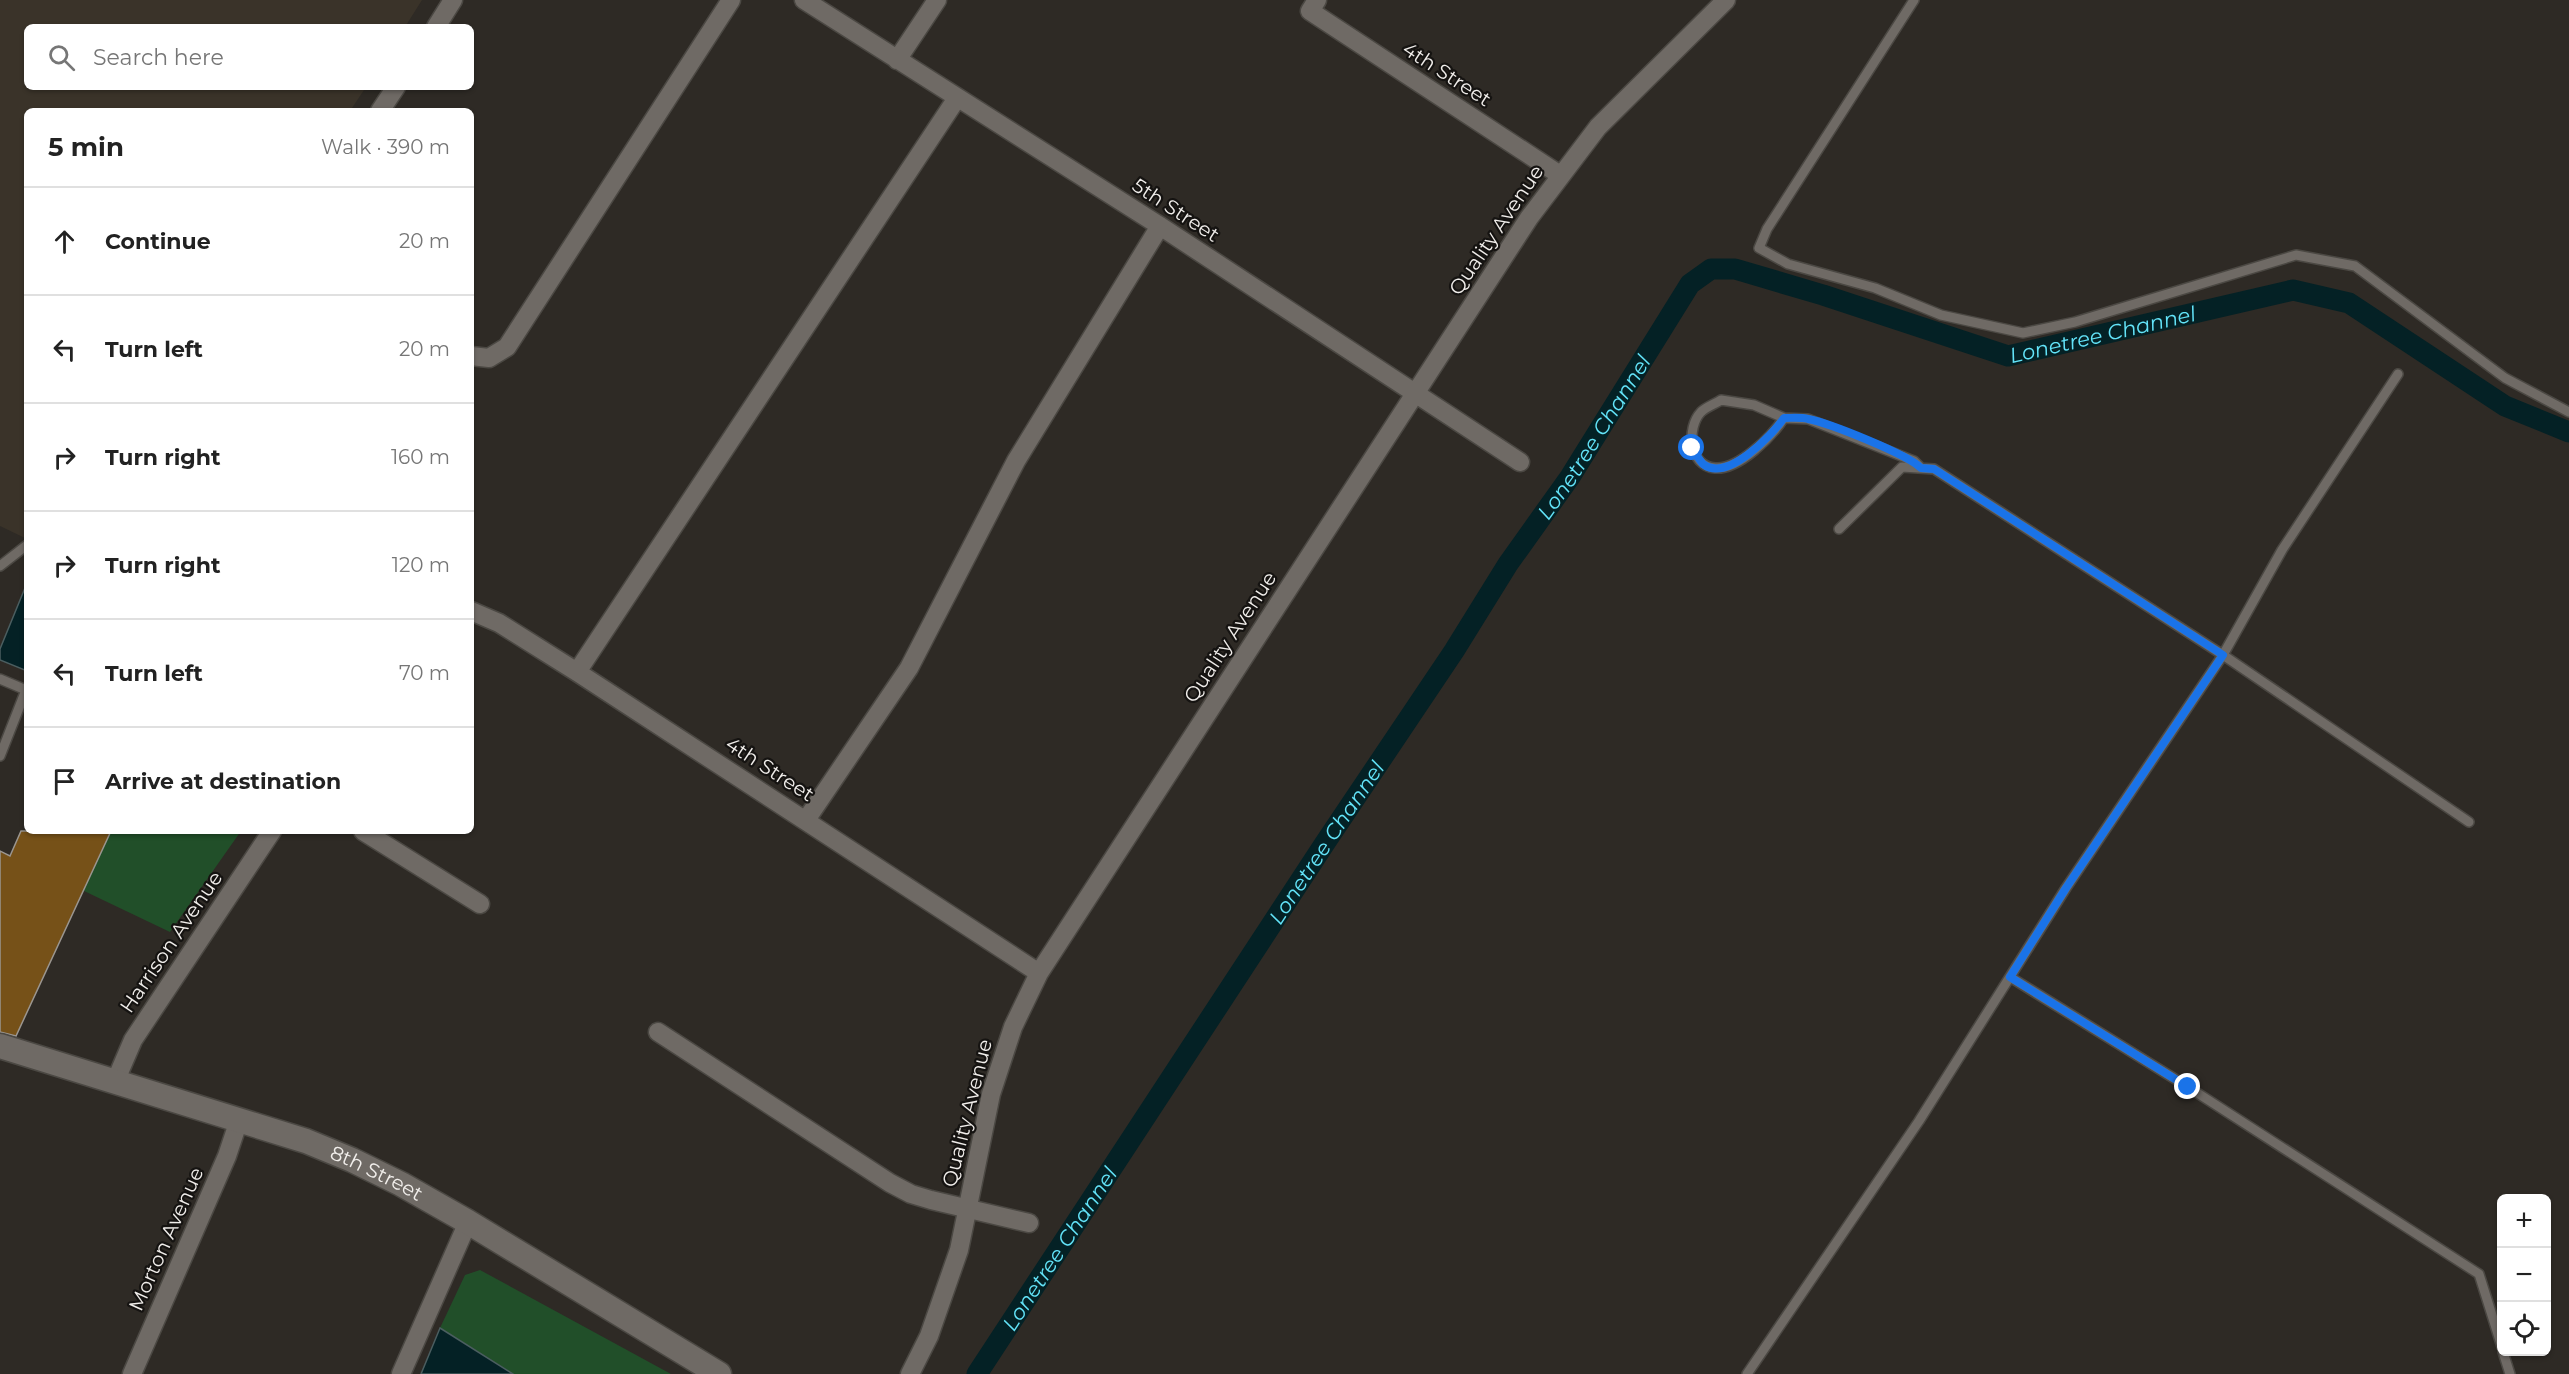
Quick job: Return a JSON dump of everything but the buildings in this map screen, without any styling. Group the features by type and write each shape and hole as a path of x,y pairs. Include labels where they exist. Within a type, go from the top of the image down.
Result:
{"street":[{"path":"438,24 453,0"},
{"path":"474,356 489,358 507,346 731,0"},
{"name":"5th Street","path":"804,0 1160,226 1520,462"},
{"path":"897,60 937,0"},
{"name":"Quality Avenue","path":"910,1374 929,1336 959,1250 991,1094 1012,1027 1039,973 1529,218 1598,127 1726,0"},
{"name":"4th Street","path":"1314,5 1560,176"},
{"path":"382,108 394,90"},
{"path":"578,672 957,99"},
{"path":"806,820 909,668 1016,461 1160,226"},
{"name":"4th Street","path":"474,612 499,623 578,672 1039,973"},
{"name":"Harrison Avenue","path":"115,1082 133,1040 270,834"},
{"path":"368,834 480,904"},
{"path":"658,1032 910,1194 1029,1223"},
{"name":"8th Street","path":"2,1052 115,1082 239,1120 306,1141 352,1160 468,1222 719,1374"},
{"name":"Morton Avenue","path":"132,1374 227,1156 239,1120"},
{"path":"401,1374 468,1222"}],"lane":[{"path":"1914,0 1767,229 1759,248 1788,264 1875,288 1941,315 2023,333 2074,322 2296,255 2355,266 2505,378 2569,412"},
{"path":"1747,1374 1920,1121 2066,888 2223,655 2282,550 2398,374"},
{"path":"1784,418 1772,435 1735,464 1716,468 1703,464 1692,448 1692,434 1701,413 1721,400 1754,405 1784,418 1808,419 1914,461 1921,468"},
{"path":"1839,529 1902,467 1934,469 2223,655 2469,822"},
{"path":"0,567 24,547"},
{"path":"0,678 24,689"},
{"path":"0,756 24,695"},
{"path":"2010,977 2198,1093 2479,1274 2497,1331"},
{"path":"2504,1356 2510,1374"}],"shaded area":[{"path":"0,0 422,0 407,24 24,24 24,90 364,90 352,108 24,108 24,538 0,526"}],"green space":[{"path":"110,834 239,834 170,932 82,890"},
{"path":"480,1270 671,1374 513,1374 440,1328 465,1275"}],"water":[{"path":"24,590 24,670 0,660 0,649"},
{"path":"440,1328 513,1374 421,1374"}],"waterway":[{"name":"Lonetree Channel","path":"977,1374 1325,843 1454,651 1508,564 1570,477 1690,284 1711,269 1735,269 1823,295 2008,356 2293,290 2349,303 2505,406 2569,432"}],"route":[{"path":"1692,448 1703,464 1716,468 1735,464 1772,435 1784,418 1808,419 1862,438 1914,461 1921,468 1934,469 2223,655 2066,888 2010,977 2188,1087"}]}
